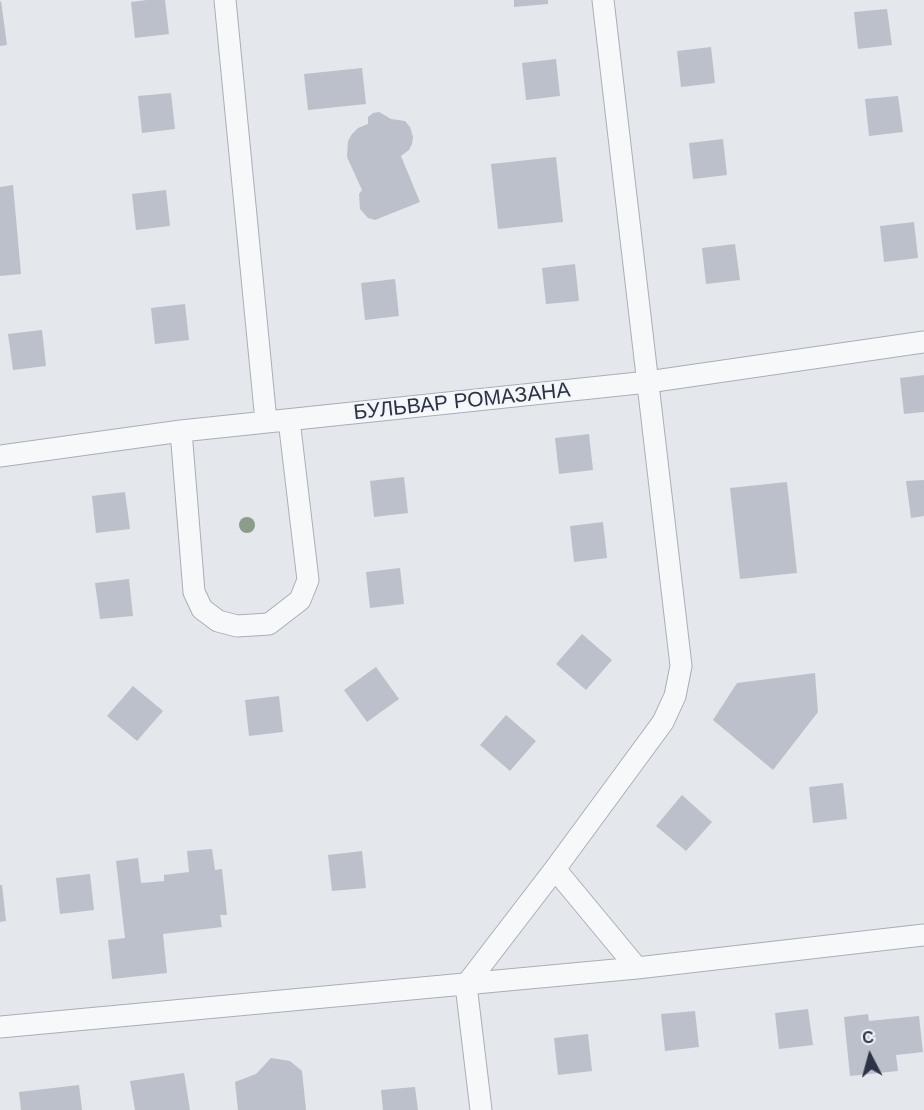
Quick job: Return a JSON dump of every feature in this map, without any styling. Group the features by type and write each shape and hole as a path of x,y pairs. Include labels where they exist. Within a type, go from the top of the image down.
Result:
{"street":[{"path":"225,0 266,421"},
{"path":"481,1110 466,985 663,722 675,696 681,666 603,0"},
{"name":"БУЛЬВАР РОМАЗАНА","path":"0,456 266,421 648,382 924,342"},
{"path":"181,431 194,592 202,609 218,621 237,626 269,624 300,600 308,580 288,420"},
{"path":"555,869 637,968"},
{"path":"0,1027 637,968 924,935"}],"building":[{"path":"165,0 169,34 135,38 131,2"},
{"path":"514,0 548,0 548,4 514,7"},
{"path":"0,2 7,45 0,46"},
{"path":"887,9 892,45 858,49 854,12"},
{"path":"711,47 715,83 681,87 677,51"},
{"path":"556,59 560,96 526,100 522,63"},
{"path":"362,68 366,104 308,110 304,74"},
{"path":"171,93 175,129 142,133 138,96"},
{"path":"898,96 903,132 869,136 865,99"},
{"path":"379,112 391,119 405,121 410,127 413,137 412,144 409,150 401,156 420,202 375,220 368,218 360,209 359,194 362,190 347,157 348,141 352,134 358,128 368,124 368,117"},
{"path":"723,139 727,175 693,179 689,143"},
{"path":"556,157 563,222 498,229 491,164"},
{"path":"13,185 21,274 0,276 0,187"},
{"path":"166,190 170,226 136,230 132,194"},
{"path":"914,222 918,258 884,262 880,226"},
{"path":"735,244 740,280 706,284 702,248"},
{"path":"575,264 579,301 546,304 542,268"},
{"path":"395,279 399,316 365,320 361,283"},
{"path":"185,304 189,340 155,344 151,308"},
{"path":"42,330 46,366 13,370 8,334"},
{"path":"924,375 924,412 904,414 900,378"},
{"path":"589,434 593,470 559,474 555,438"},
{"path":"404,477 408,513 374,517 370,481"},
{"path":"924,480 924,516 911,518 906,481"},
{"path":"787,482 797,573 740,579 730,488"},
{"path":"125,492 130,529 96,533 92,496"},
{"path":"603,522 607,558 574,562 570,526"},
{"path":"400,568 404,604 370,608 366,572"},
{"path":"129,579 133,616 100,619 95,583"},
{"path":"582,634 612,660 586,690 556,664"},
{"path":"376,667 399,699 367,722 344,690"},
{"path":"815,673 818,712 773,770 713,720 737,683"},
{"path":"133,686 163,711 137,741 107,716"},
{"path":"279,696 283,732 249,736 245,700"},
{"path":"506,715 536,741 510,771 480,745"},
{"path":"843,783 847,819 813,823 809,787"},
{"path":"682,795 712,822 686,851 656,826"},
{"path":"212,849 215,870 222,869 227,915 220,915 222,927 163,934 167,973 112,979 108,940 125,938 116,861 138,858 141,883 164,881 164,875 189,872 187,851"},
{"path":"362,851 366,888 332,891 328,855"},
{"path":"90,874 94,910 60,914 56,878"},
{"path":"0,885 2,885 6,921 0,922"},
{"path":"808,1009 813,1045 779,1049 775,1013"},
{"path":"695,1011 699,1047 665,1051 661,1014"},
{"path":"868,1014 869,1021 919,1016 923,1052 896,1055 898,1071 850,1076 844,1017"},
{"path":"588,1034 592,1071 558,1075 554,1038"},
{"path":"271,1058 290,1061 302,1071 306,1110 238,1110 235,1082 256,1074"},
{"path":"184,1073 190,1110 135,1110 130,1081"},
{"path":"79,1085 82,1110 21,1110 19,1092"},
{"path":"415,1087 418,1110 383,1110 381,1090"}]}
